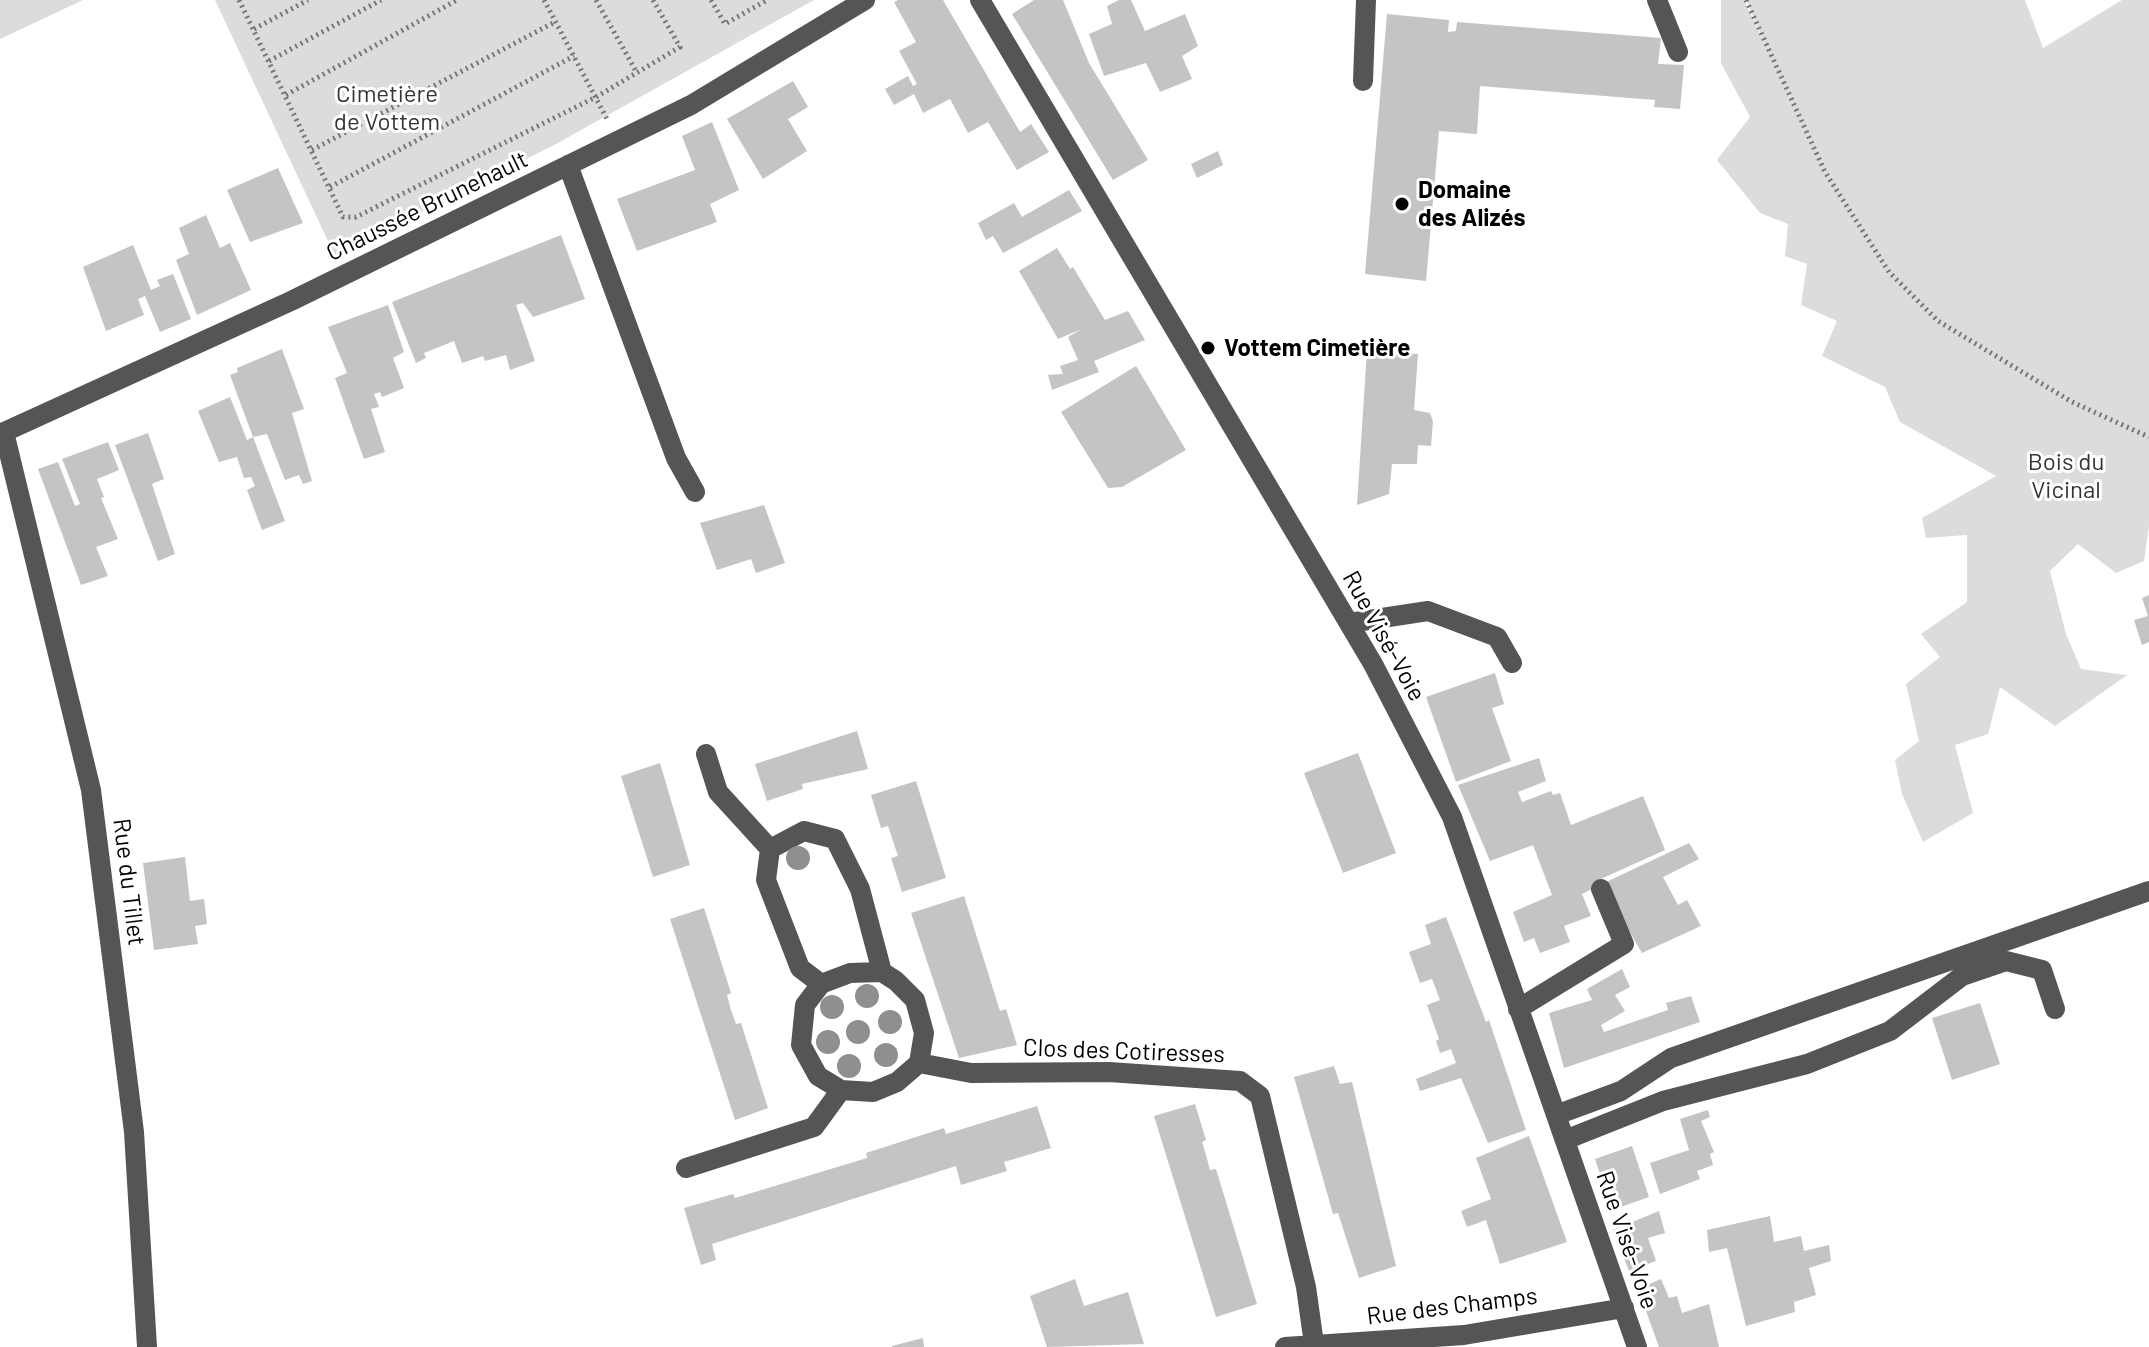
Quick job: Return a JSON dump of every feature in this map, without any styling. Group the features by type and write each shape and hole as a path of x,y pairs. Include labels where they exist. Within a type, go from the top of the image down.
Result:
{"street":[{"name":"Chaussée Brunehault","path":"2,433 291,301 691,105 865,0"},
{"name":"Rue Visé-Voie","path":"980,0 1349,623 1452,817 1637,1347"},
{"path":"1363,81 1366,0"},
{"path":"1657,0 1678,52"},
{"path":"568,165 676,458 695,492"},
{"name":"Rue du Tillet","path":"2,433 91,790 134,1132 147,1347"},
{"path":"1349,623 1428,611 1497,637 1512,663"},
{"path":"706,754 718,792 770,849 766,880 800,968 821,984"},
{"path":"770,849 804,831 835,839 860,889 882,972"},
{"path":"1518,1009 1624,944 1601,889"},
{"path":"1556,1115 1621,1091 1671,1058 2149,891"},
{"path":"1565,1140 1663,1101 1807,1064 1890,1031 1962,976 2006,961 2042,970 2055,1009"},
{"path":"882,972 896,981 915,1000 924,1033 919,1063 897,1082 873,1092 841,1090 818,1076 801,1045 805,1005 821,984 850,973 882,972"},
{"name":"Clos des Cotiresses","path":"919,1063 971,1073 1109,1072 1240,1081 1260,1096 1306,1287 1314,1344"},
{"path":"686,1168 814,1127 841,1090"},
{"name":"Rue des Champs","path":"1285,1347 1464,1335 1624,1308"}],"path":[{"path":"239,0 343,217 356,217 596,97 680,47 653,0"},
{"path":"254,29 308,0"},
{"path":"269,61 381,0"},
{"path":"286,96 457,0"},
{"path":"544,0 619,140"},
{"path":"596,0 637,73"},
{"path":"711,0 725,24 767,0"},
{"path":"1746,0 1825,172 1889,272 1938,321 2072,402 2149,437"},
{"path":"312,150 555,22"},
{"path":"330,187 574,56"}],"green space":[{"path":"0,0 83,0 0,39"},
{"name":"Cimetière de Vottem","path":"215,0 814,0 556,144 335,256"},
{"name":"Bois du Vicinal","path":"1721,0 1744,0 1769,54 1746,0 2025,0 2043,48 2122,0 2149,0 2149,526 2144,561 2116,573 2078,544 2050,571 2066,634 2081,669 2127,675 2055,726 2000,687 1988,734 1955,745 1973,813 1923,842 1902,794 1895,760 1919,741 1906,684 1940,657 1921,634 1967,602 1967,535 1926,538 1922,518 1996,476 1900,422 1885,387 1822,356 1837,321 1801,305 1807,264 1785,256 1788,224 1760,213 1717,160 1750,117 1721,63"}],"building":[{"path":"943,0 1020,132 1031,124 1049,152 1017,170 988,122 968,133 950,99 923,113 914,94 894,105 885,89 908,76 913,86 917,84 899,51 916,42 894,2"},
{"path":"1034,0 1063,0 1089,63 1148,160 1113,180 1012,14"},
{"path":"1119,0 1131,0 1145,31 1185,14 1198,46 1182,56 1192,79 1160,92 1146,63 1104,76 1089,34 1112,24 1107,6"},
{"name":"Domaine des Alizés","path":"1387,14 1449,20 1448,32 1456,31 1457,22 1661,38 1658,64 1684,65 1680,109 1654,107 1655,100 1480,86 1477,134 1439,131 1426,281 1365,274"},
{"path":"793,81 808,107 788,119 807,151 763,179 727,119"},
{"path":"712,122 739,190 710,204 717,222 637,251 617,199 695,170 682,136"},
{"path":"1218,151 1223,165 1197,178 1191,164"},
{"path":"278,168 303,223 250,242 227,190"},
{"path":"1069,190 1082,211 1003,253 993,236 986,240 978,223 1014,203 1022,217"},
{"path":"206,215 220,248 230,243 251,290 197,315 176,260 189,254 179,228"},
{"path":"561,235 585,299 533,317 523,303 516,305 535,361 510,370 506,355 485,361 483,356 462,363 454,341 424,353 426,358 416,363 392,302"},
{"path":"133,245 151,290 160,286 157,280 173,274 191,319 160,332 145,296 138,299 144,315 106,331 83,267"},
{"path":"1057,248 1070,269 1073,267 1105,320 1128,311 1145,340 1094,361 1099,372 1052,390 1048,375 1063,374 1060,366 1078,360 1068,337 1082,329 1058,339 1019,271"},
{"path":"388,305 404,352 393,358 404,388 382,397 380,392 374,394 379,407 371,409 385,452 364,459 335,378 347,373 328,327"},
{"path":"282,349 304,409 292,413 312,481 303,484 299,475 285,480 267,434 253,437 230,375 238,372 237,368"},
{"path":"1367,350 1418,354 1414,410 1430,413 1433,421 1431,446 1418,445 1417,464 1392,464 1389,494 1357,505"},
{"path":"1136,366 1186,450 1122,487 1108,488 1061,412"},
{"path":"230,397 247,440 253,437 285,521 262,530 247,490 255,486 251,477 244,478 237,457 219,462 198,411"},
{"path":"148,433 164,479 152,484 175,554 158,561 115,445"},
{"path":"108,442 119,470 97,479 104,497 101,498 118,539 96,547 108,576 81,585 38,469 58,462 75,506 80,504 62,459"},
{"path":"764,505 785,563 756,573 751,559 717,570 700,523"},
{"path":"2149,595 2149,642 2142,645 2134,620 2148,616 2142,598"},
{"path":"1495,673 1504,704 1492,708 1511,761 1456,782 1426,697"},
{"path":"857,731 868,769 802,784 803,789 767,801 755,764"},
{"path":"1358,753 1396,853 1343,873 1304,773"},
{"path":"1539,758 1546,781 1518,792 1522,802 1551,791 1553,795 1560,793 1571,825 1643,796 1665,850 1594,882 1596,887 1582,894 1591,916 1564,926 1570,942 1540,953 1534,938 1524,942 1513,912 1552,895 1533,845 1490,861 1458,785"},
{"path":"660,763 690,865 653,877 621,776"},
{"path":"916,781 946,878 902,892 891,858 898,856 888,826 881,828 871,795"},
{"path":"1689,843 1699,859 1663,877 1678,905 1687,900 1701,926 1642,953 1602,884"},
{"path":"185,857 190,901 204,899 207,924 195,926 198,944 154,950 143,863"},
{"path":"964,896 1000,1011 1006,1009 1017,1045 959,1058 911,913"},
{"path":"704,908 731,993 727,995 731,1010 736,1024 741,1023 768,1108 735,1120 670,919"},
{"path":"1446,917 1486,1022 1489,1020 1526,1130 1488,1143 1461,1078 1420,1091 1416,1079 1456,1063 1451,1049 1440,1053 1436,1041 1439,1039 1427,1005 1440,1000 1432,979 1420,983 1409,952 1431,944 1425,925"},
{"path":"1622,969 1630,987 1615,995 1625,1011 1601,1025 1604,1032 1668,1010 1666,1003 1691,996 1700,1022 1564,1068 1549,1013 1592,1000 1587,989"},
{"path":"1980,1003 2000,1064 1952,1080 1932,1018"},
{"path":"1334,1066 1340,1084 1352,1082 1396,1266 1359,1278 1338,1213 1333,1214 1294,1077"},
{"path":"1195,1104 1206,1140 1202,1142 1210,1170 1216,1169 1257,1304 1216,1317 1154,1116"},
{"path":"1037,1106 1051,1148 1004,1162 1007,1171 961,1185 956,1166 712,1244 716,1260 701,1265 684,1208 733,1194 735,1198 867,1158 866,1153 944,1128 946,1134"},
{"path":"1708,1110 1710,1117 1701,1121 1714,1152 1710,1154 1713,1165 1697,1171 1700,1179 1660,1194 1650,1163 1689,1150 1680,1119"},
{"path":"1529,1136 1567,1242 1500,1264 1486,1220 1467,1227 1461,1211 1491,1199 1476,1158"},
{"path":"1632,1146 1649,1197 1612,1210 1595,1159"},
{"path":"1659,1211 1665,1233 1648,1238 1656,1261 1629,1271 1613,1230"},
{"path":"1770,1216 1774,1242 1801,1236 1804,1251 1829,1245 1831,1261 1809,1268 1816,1295 1794,1302 1795,1312 1746,1326 1727,1248 1709,1252 1707,1230"},
{"path":"1075,1279 1084,1306 1128,1292 1144,1344 1047,1347 1030,1296"},
{"path":"1661,1279 1669,1298 1677,1296 1682,1313 1709,1304 1719,1347 1659,1347 1638,1289"},
{"path":"923,1338 924,1347 892,1347 892,1346"}],"place":[{"name":"Domaine des Alizés","path":"1402,204"},
{"name":"Vottem Cimetière","path":"1208,348"}]}
